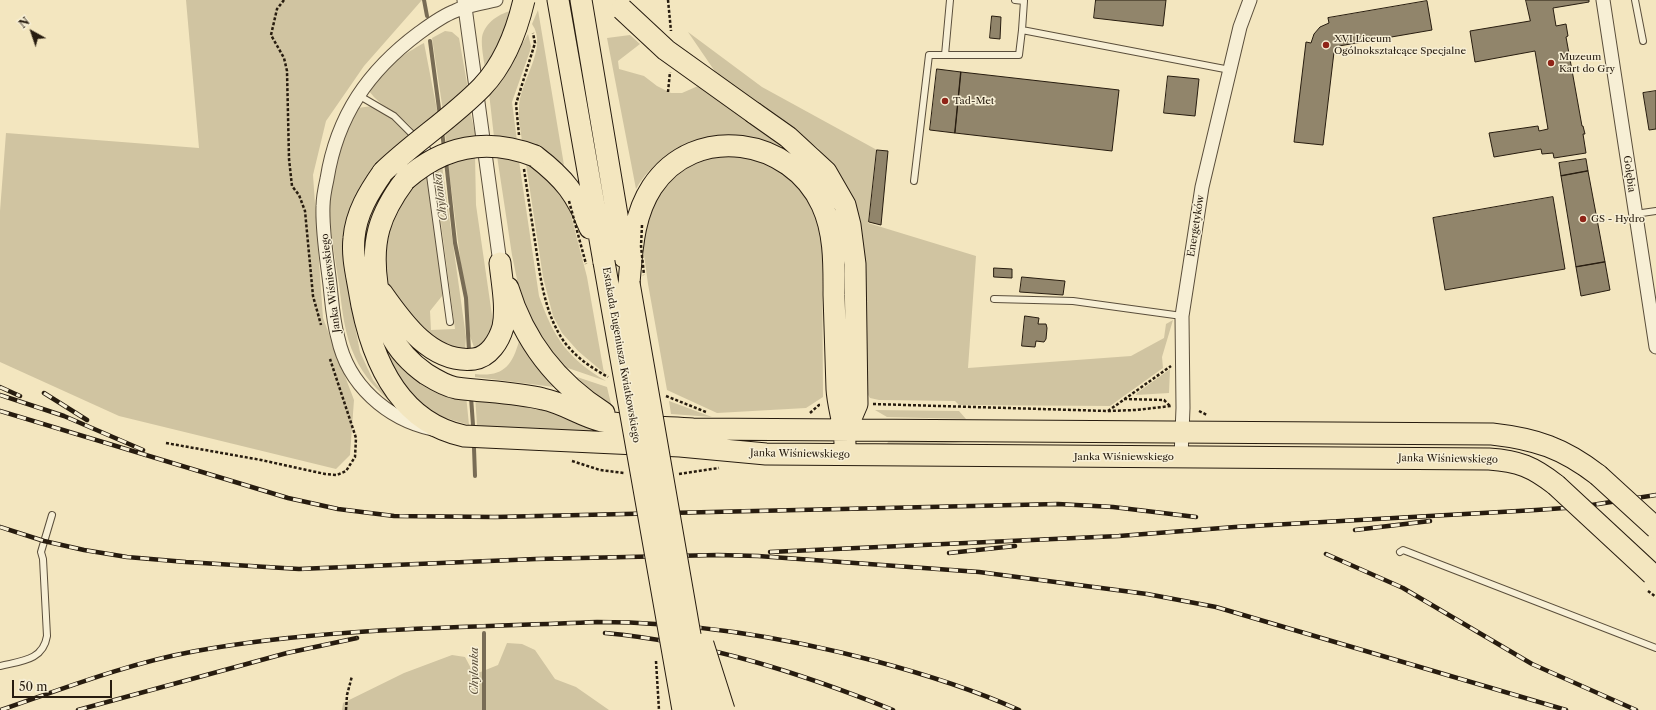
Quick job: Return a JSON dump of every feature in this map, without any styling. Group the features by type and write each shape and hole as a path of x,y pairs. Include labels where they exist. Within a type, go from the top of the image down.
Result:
{"highway":[{"path":"455,434 419,414 397,392 377,360 366,324 354,258 354,237 366,198 383,172 483,86 499,62 512,37 518,24 524,0"},
{"name":"Estakada Eugeniusza Kwiatkowskiego","path":"558,0 683,710"},
{"name":"Estakada Eugeniusza Kwiatkowskiego","path":"581,0 703,710"},
{"path":"615,0 642,30 666,50 788,137 826,172 835,186 844,205 850,225 855,264 857,404 845,432"},
{"path":"629,283 634,234 641,206 652,186 671,165 690,154 715,146 734,144 755,149 781,160 799,172 813,190 822,206 832,238 838,405 845,432 846,456"},
{"path":"604,262 583,211 570,188 559,176 535,156 519,150 484,145 439,156 405,180 389,203 378,226 374,255 379,302 392,339 402,353 416,367 434,379 454,388 544,399 567,406 594,418 633,424 731,431 1492,434 1533,441 1558,450 1578,460 1598,475 1656,528"},
{"path":"377,286 395,312 417,336 440,353 467,360 480,358 489,352 497,342 503,326 504,298 500,263"},
{"path":"500,263 512,301 526,332 550,368 565,383 592,405 614,417 633,424"},
{"name":"Janka Wiśniewskiego","path":"455,434 496,438 680,446 766,454 846,456 1489,459 1511,461 1527,466 1556,485 1654,576"},
{"path":"679,570 724,710"},
{"path":"666,618 668,710"}],"street":[{"path":"496,0 464,4 500,263"},
{"name":"Energetyków","path":"1181,457 1181,433 1184,408 1182,316 1202,188 1240,27 1250,0"},
{"name":"Gołębia","path":"1603,0 1635,214 1654,320 1656,347"},
{"name":"Janka Wiśniewskiego","path":"455,434 415,425 387,411 374,401 358,381 346,362 338,340 322,206 334,143 358,94 378,69 406,43 464,4"}],"lane":[{"path":"945,55 950,0"},
{"path":"914,181 929,55 1019,55 1024,1 1014,0"},
{"path":"1635,0 1643,41"},
{"path":"1022,30 1230,70"},
{"path":"358,94 394,116 426,149 450,322"},
{"path":"1635,214 1656,211"},
{"path":"994,299 1073,301 1182,316"},
{"path":"0,666 32,658 41,651 46,643 44,571 41,552 52,515"},
{"path":"1400,552 1403,550 1656,648"}],"path":[{"path":"284,0 277,9 271,35 284,58 288,71 289,89 287,109 292,186 299,195 305,211 313,296 321,327"},
{"path":"520,142 516,104 535,44 533,32 530,27"},
{"path":"524,165 542,286 552,320 557,331 568,346 587,365 610,378"},
{"path":"166,443 261,460 325,474 337,475 346,471 355,457 356,438 334,376 328,353"},
{"path":"1106,415 1108,410 1172,366 1183,366"},
{"path":"662,394 707,412"},
{"path":"872,404 958,408 1108,410 1136,410 1171,406 1164,400 1123,399"},
{"path":"346,710 347,695 352,676"}],"shaded area":[{"path":"186,0 422,0 364,66 326,121 313,175 323,318 354,400 350,455 336,469 119,416 0,362 0,211 6,133 199,148"},
{"path":"514,10 516,14 485,69 482,37 486,27 494,19 504,13"},
{"path":"538,10 564,165 536,147 522,142 519,121 520,98 535,54 537,44 536,33 532,24"},
{"path":"445,31 452,32 459,38 468,89 443,111 432,38"},
{"path":"688,32 762,87 877,150 868,223 976,256 968,368 1131,356 1164,338 1166,324 1173,320 1162,357 1163,368 1110,406 959,405 955,401 879,400 870,398 867,393 861,224 850,194 834,168 818,148 725,81 714,70"},
{"path":"528,34 531,46 530,51 512,102 517,141 494,137 489,93 506,71"},
{"path":"630,35 640,44 618,61 619,69 644,76 657,86 671,93 682,93 698,86 782,145 780,147 761,140 740,137 720,137 699,141 680,148 663,159 648,172 636,189 607,38"},
{"path":"424,43 438,115 415,132 369,91 379,76 386,69 401,57"},
{"path":"373,106 392,118 410,136 345,249 345,274 360,352 373,380 393,404 367,377 351,348 344,321 330,224 331,178 338,149 357,108"},
{"path":"470,111 476,137 446,144 445,132"},
{"path":"475,155 476,205 493,322 493,334 475,350 470,336 448,163"},
{"path":"715,155 737,156 753,159 776,170 787,178 805,197 817,220 822,244 823,397 806,408 717,413 667,390 644,255 644,235 649,208 667,183 698,160"},
{"path":"497,156 519,161 539,296 550,324 564,346 572,355 581,364 606,381 559,365 545,348 521,299 512,255"},
{"path":"408,162 407,166 387,189 381,331 466,395 469,425 439,416 417,400 397,381 369,310 363,246 368,218 378,197 391,177"},
{"path":"526,164 553,180 566,196 587,277 604,373 578,351 562,333 553,316 543,277"},
{"path":"442,165 466,337 465,351 439,345 432,340 392,293 387,276 385,260 386,243 390,227 397,212 416,185 428,173 443,289 442,296 430,311 431,330 455,329 434,170"},
{"path":"519,341 522,341 556,385 554,387 475,377 475,374 484,375 499,372 509,364 513,358"},
{"path":"1170,369 1169,393 1136,395 1137,393"},
{"path":"559,371 607,387 612,408"},
{"path":"475,395 538,401 616,434 498,429 477,425"},
{"path":"669,401 712,417 671,414"},
{"path":"875,410 959,411 966,419 887,417"},
{"path":"890,439 975,441 890,449 886,445"},
{"path":"507,643 522,644 535,650 555,679 576,687 609,710 342,710 343,703 404,673 452,655 465,657 473,672 478,673 498,665"}],"building":[{"path":"1096,0 1166,0 1163,26 1094,18"},
{"path":"1526,0 1589,0 1589,2 1553,8 1556,26 1566,24 1568,36 1566,37 1582,126 1585,134 1583,134 1586,153 1554,158 1553,153 1542,154 1541,149 1494,157 1489,133 1538,126 1539,131 1548,129 1535,51 1475,62 1470,31 1530,21"},
{"path":"1427,1 1432,30 1339,46 1334,52 1323,145 1294,142 1306,42 1311,43 1314,34 1320,27 1329,23 1328,18"},
{"path":"992,16 1001,17 1000,39 990,38"},
{"name":"Tad-Met","path":"937,69 961,72 955,133 930,130"},
{"path":"961,72 1119,90 1112,151 955,133"},
{"path":"1168,76 1199,79 1195,116 1164,113"},
{"path":"1656,91 1656,129 1649,130 1643,93"},
{"path":"877,150 888,151 881,225 869,222"},
{"path":"1586,159 1588,171 1561,176 1559,163"},
{"name":"GS - Hydro","path":"1588,171 1605,262 1576,267 1561,176"},
{"path":"1553,197 1565,269 1445,290 1433,218"},
{"path":"1605,262 1610,290 1581,296 1576,267"},
{"path":"994,268 1012,269 1012,278 994,277"},
{"path":"1022,277 1065,281 1063,295 1020,292"},
{"path":"1025,316 1039,318 1038,324 1046,324 1046,339 1044,342 1036,341 1035,347 1022,346"}],"waterway":[{"name":"Chylonka","path":"424,0 427,16"},
{"name":"Chylonka","path":"430,41 440,116"},
{"name":"Chylonka","path":"442,131 444,148"},
{"name":"Chylonka","path":"446,161 455,243 466,298 469,351"},
{"name":"Chylonka","path":"471,397 473,425"},
{"name":"Chylonka","path":"474,448 475,476"},
{"name":"Chylonka","path":"484,633 484,710"}],"railway":[{"path":"0,387 20,396"},
{"path":"44,393 87,420"},
{"path":"0,395 64,416 143,450"},
{"path":"0,411 288,498 338,509 394,516 495,517 1058,504 1113,507 1196,517"},
{"path":"770,552 1119,536 1235,527 1536,510 1579,507 1656,495"},
{"path":"1355,530 1430,521"},
{"path":"0,527 44,541 84,550 127,557 299,569 536,559 718,555 758,556 979,572 1147,594 1216,607 1566,710"},
{"path":"949,553 1015,546"},
{"path":"1326,554 1403,588 1532,664 1636,710"},
{"path":"1,710 146,662 196,651 245,643 345,633 446,627 597,622 667,625 737,632 841,652 930,677 984,695 1019,710"},
{"path":"605,633 642,637 679,644 752,661 858,696 893,710"},
{"path":"78,710 287,653 357,638"}],"place":[{"name":"XVI Liceum Ogólnokształcące Specjalne","path":"1326,45"},
{"name":"Muzeum Kart do Gry","path":"1551,63"},
{"name":"Tad-Met","path":"945,101"},
{"name":"GS - Hydro","path":"1583,219"}]}
